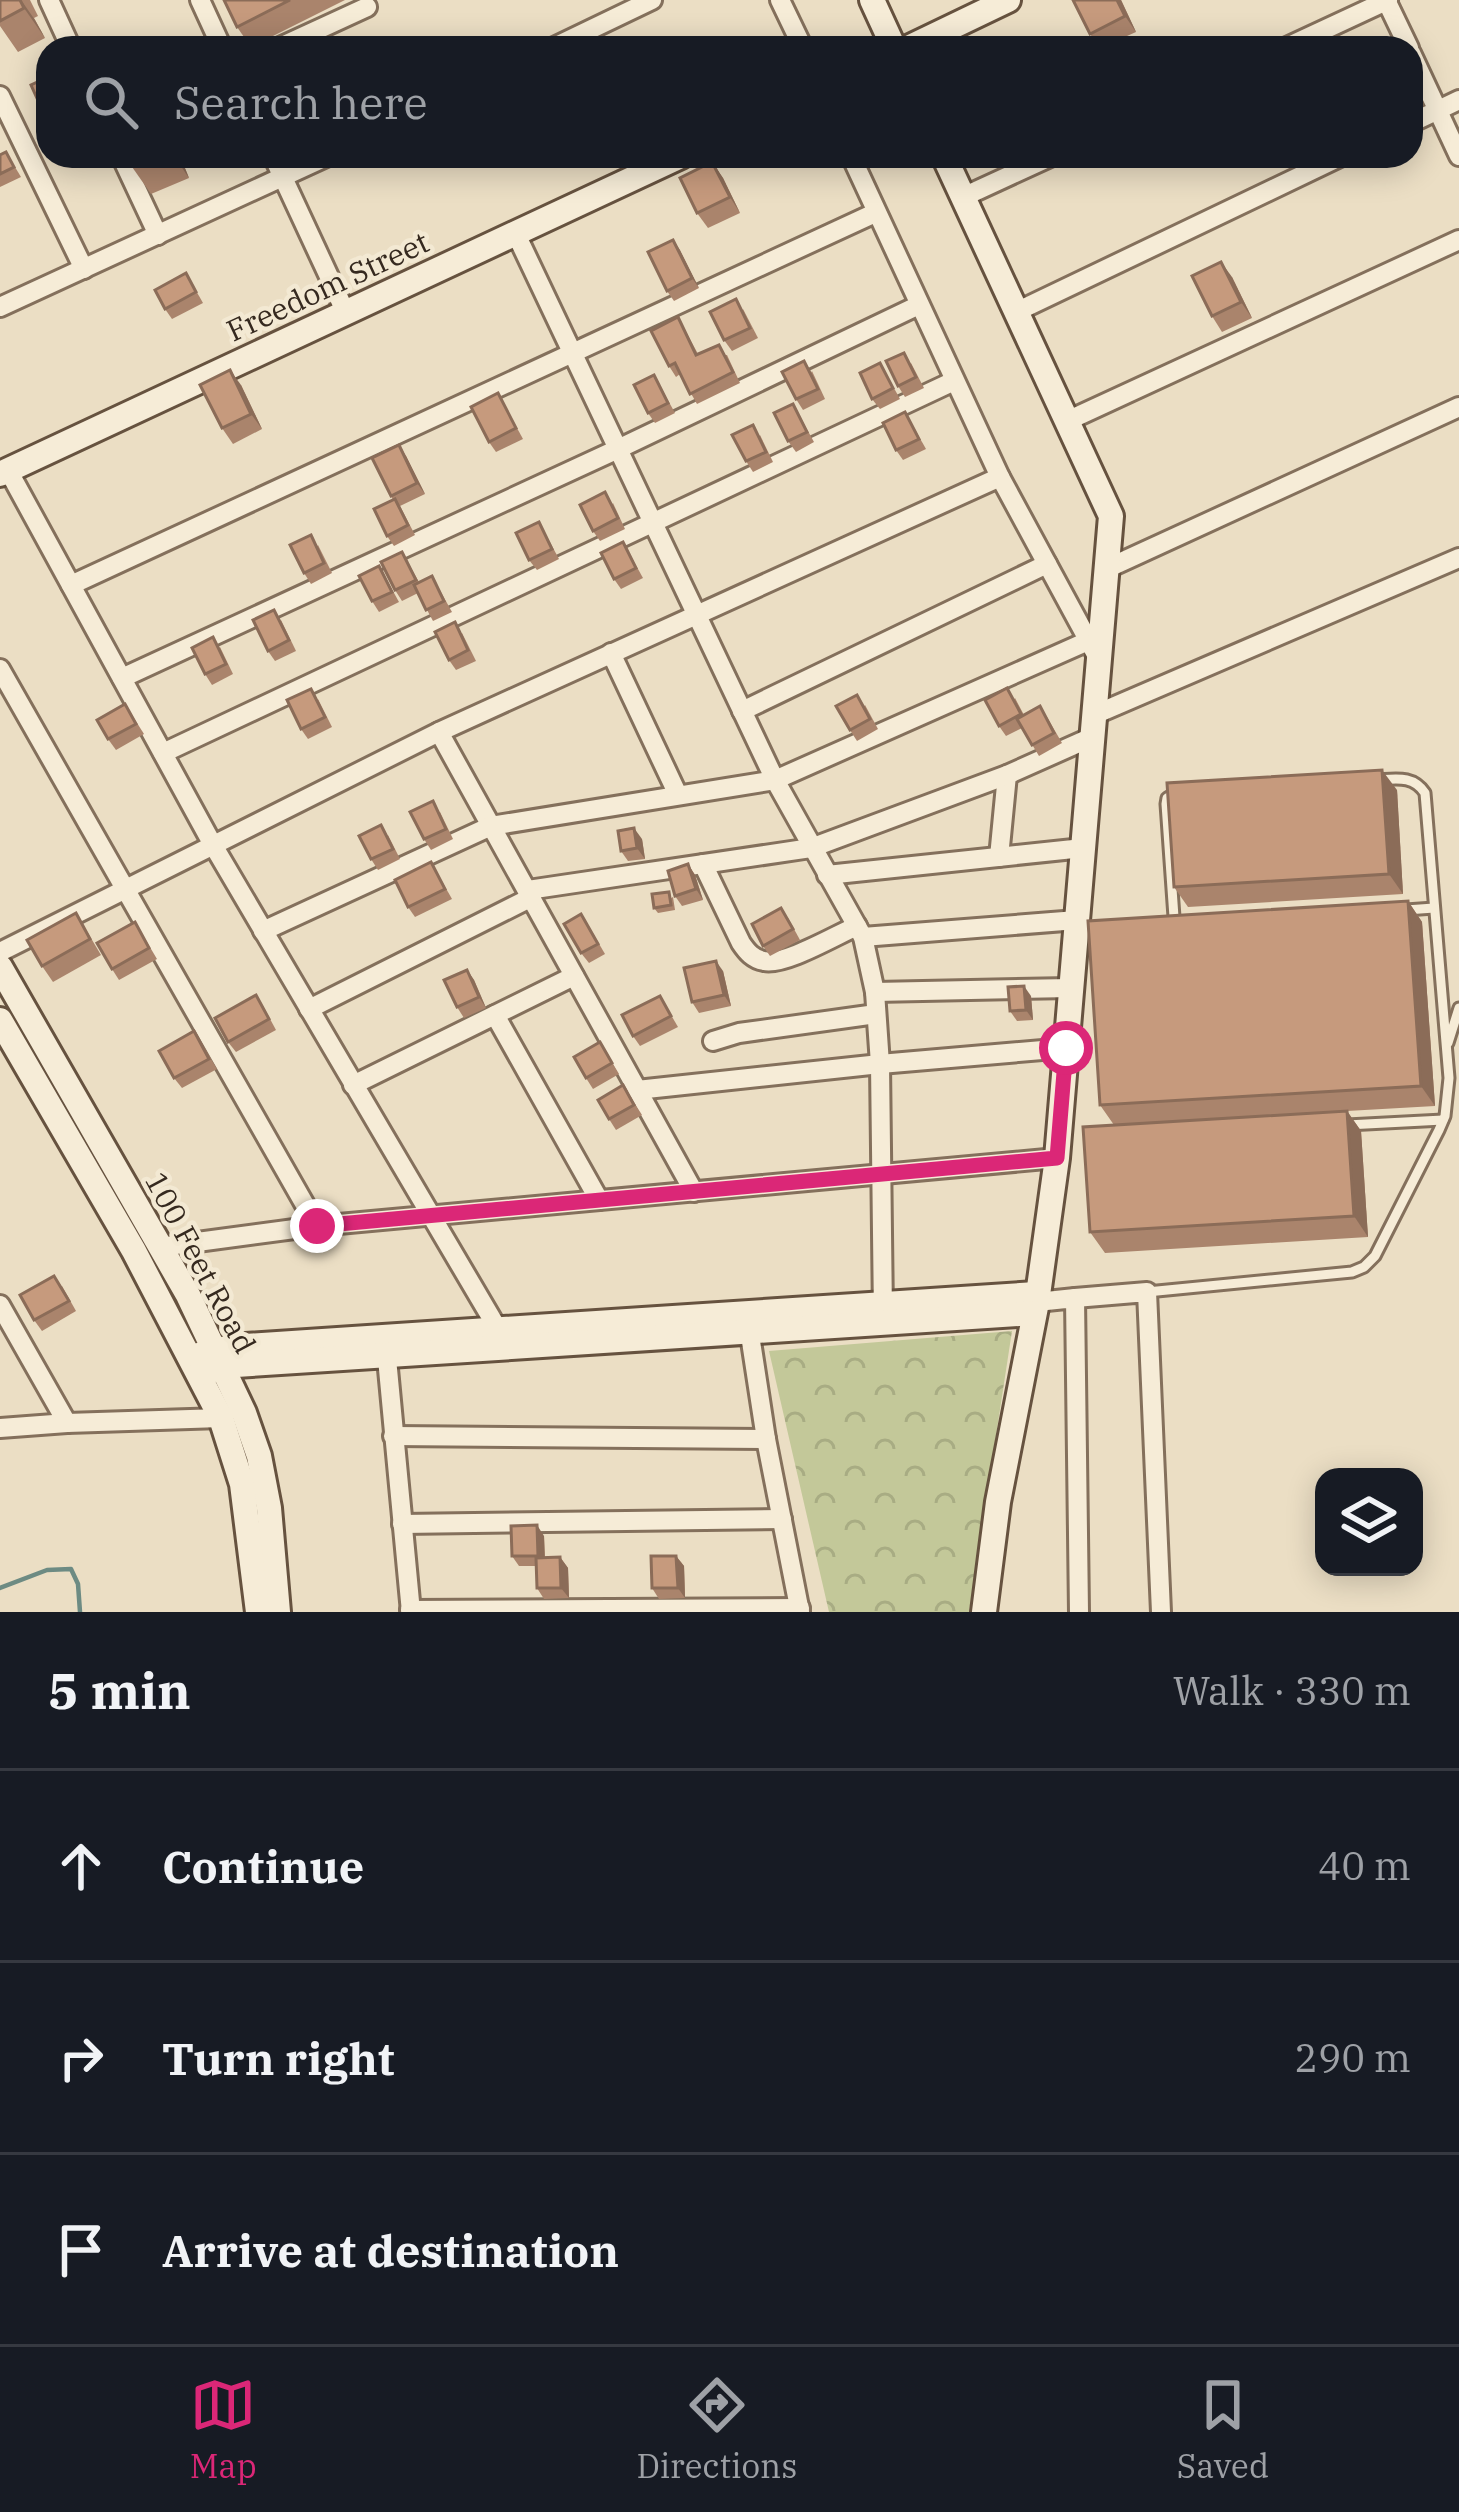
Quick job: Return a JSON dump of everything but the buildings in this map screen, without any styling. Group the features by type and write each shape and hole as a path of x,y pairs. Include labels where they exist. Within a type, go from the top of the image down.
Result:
{"street":[{"path":"49,0 66,36"},
{"path":"200,0 217,36"},
{"path":"577,36 652,0"},
{"path":"780,0 796,36"},
{"path":"872,0 888,36"},
{"path":"928,36 979,6 1008,0"},
{"path":"1310,36 1387,0 1404,36"},
{"path":"302,36 370,2"},
{"path":"1423,78 1459,156"},
{"path":"0,96 84,269"},
{"path":"1423,117 1459,100"},
{"path":"127,168 158,235"},
{"path":"278,168 345,311"},
{"path":"2,302 303,168"},
{"name":"Freedom Street","path":"4,472 655,168"},
{"path":"856,168 1000,477 1094,651"},
{"path":"950,168 1111,516 1094,651 1093,726 1057,1158 1036,1303 998,1502 984,1612"},
{"path":"963,197 1026,168"},
{"path":"1016,312 1317,168"},
{"path":"71,585 875,213"},
{"path":"515,234 775,780 860,932 874,992 880,1064 883,1314"},
{"path":"1067,421 1459,240"},
{"path":"122,678 919,305"},
{"path":"163,753 954,381"},
{"path":"1106,569 1459,407"},
{"path":"4,472 263,932 504,1338"},
{"path":"0,952 439,732 1000,477"},
{"path":"309,1009 530,894 811,848 1007,775 1093,726 1459,558"},
{"path":"742,711 1047,564"},
{"path":"263,932 491,826 775,780 1094,651"},
{"path":"611,653 678,795"},
{"path":"0,669 317,1226"},
{"path":"439,732 694,1192"},
{"path":"999,857 1007,775"},
{"path":"827,875 1083,848"},
{"path":"703,864 741,944 761,961 778,961 860,932 1077,920"},
{"name":"100 Feet Road","path":"0,967 188,1294 242,1484 259,1612"},
{"path":"353,1085 574,976"},
{"path":"874,992 1071,988"},
{"path":"713,1041 876,1014"},
{"path":"495,1015 599,1200"},
{"name":"100 Feet Road","path":"0,1020 134,1251 244,1413 259,1456 268,1508 278,1612"},
{"path":"637,1090 1066,1048"},
{"path":"160,1247 317,1226 1057,1158"},
{"path":"207,1361 1147,1292 1161,1612"},
{"path":"1075,1298 1079,1612"},
{"path":"0,1305 68,1423"},
{"path":"386,1346 411,1611 800,1610 748,1322"},
{"path":"0,1429 221,1418"},
{"path":"393,1436 766,1439"},
{"path":"402,1524 782,1519"}],"lane":[{"path":"1147,1292 1302,1278 1364,1267 1375,1256 1443,1120 1448,1100 1447,1048 1424,793 1409,779 1373,780"},
{"path":"1185,792 1173,793 1166,804 1174,917 1187,928"},
{"path":"1389,912 1435,908"},
{"path":"1447,1048 1459,1008"},
{"path":"1330,1126 1443,1120"}],"green space":[{"path":"1012,1331 969,1612 829,1612 769,1351"}],"waterway":[{"path":"0,1588 47,1570 71,1569 78,1584 80,1612"}],"route":[{"path":"317,1226 1057,1158 1066,1048"}]}
